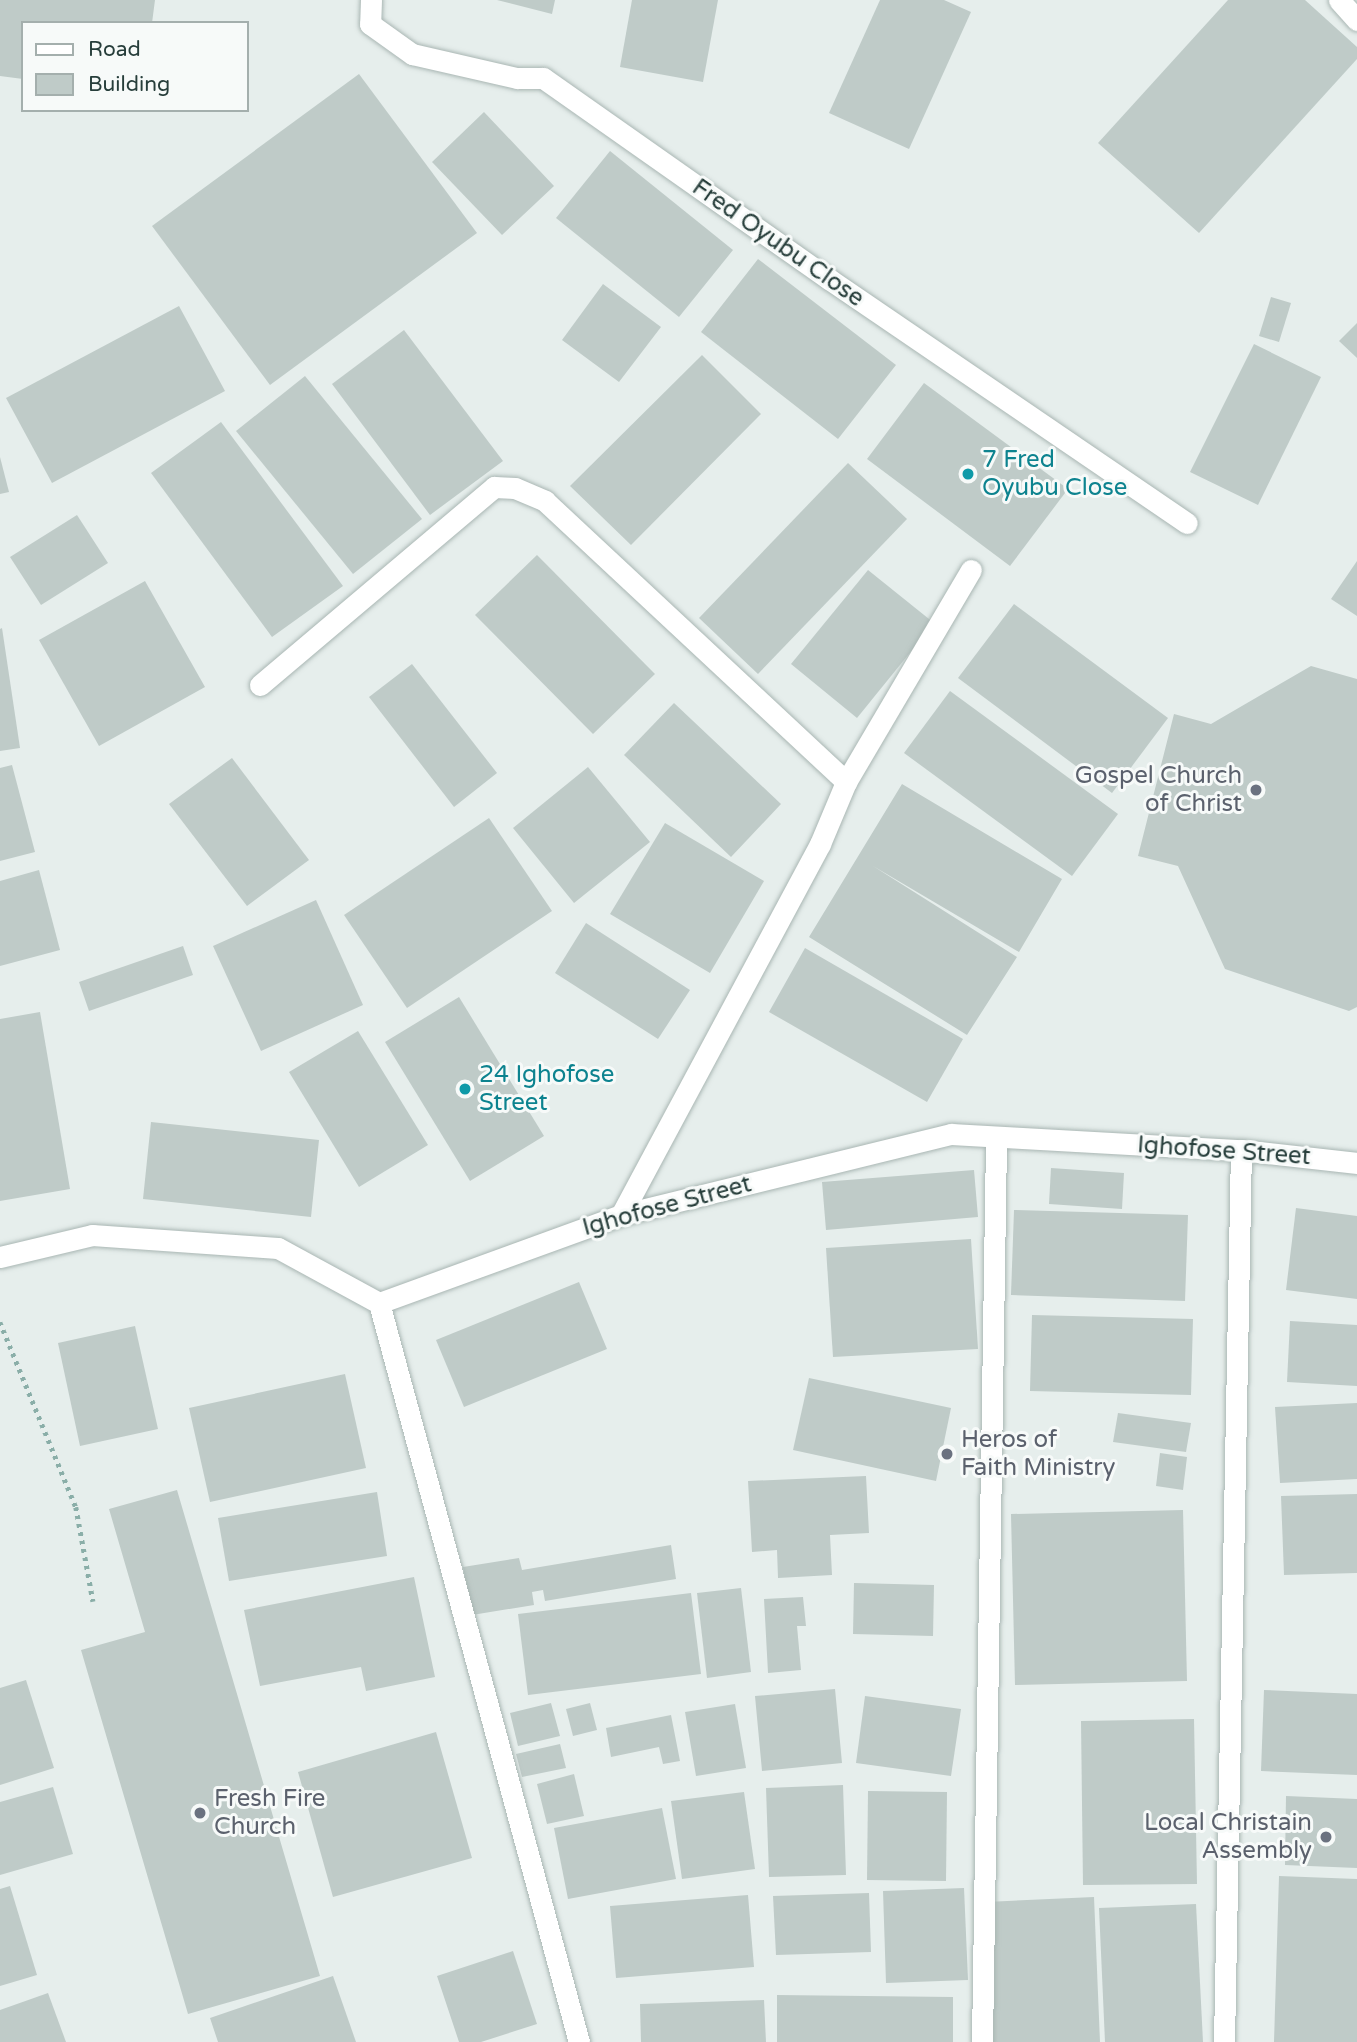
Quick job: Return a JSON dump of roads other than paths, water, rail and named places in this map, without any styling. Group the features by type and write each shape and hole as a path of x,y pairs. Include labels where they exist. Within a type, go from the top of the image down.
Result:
{"street":[{"name":"Fred Oyubu Close","path":"371,0 370,24 412,54 517,78 543,78 829,279 1186,523"},
{"path":"1339,0 1357,20"},
{"path":"260,685 494,487 515,488 545,501 846,782"},
{"path":"621,1215 820,844 846,782 971,570"},
{"name":"Ighofose Street","path":"379,1303 621,1215 951,1134 1241,1150 1357,1163"},
{"path":"982,2042 996,1137"},
{"path":"1224,2042 1241,1150"},
{"path":"0,1257 92,1235 278,1248 379,1303 579,2042"}],"place":[{"name":"7 Fred Oyubu Close","path":"968,474"},
{"name":"Gospel Church of Christ","path":"1256,790"},
{"name":"24 Ighofose Street","path":"465,1089"},
{"name":"Heros of Faith Ministry","path":"947,1454"},
{"name":"Fresh Fire Church","path":"200,1813"},
{"name":"Local Christain Assembly","path":"1326,1837"}]}
